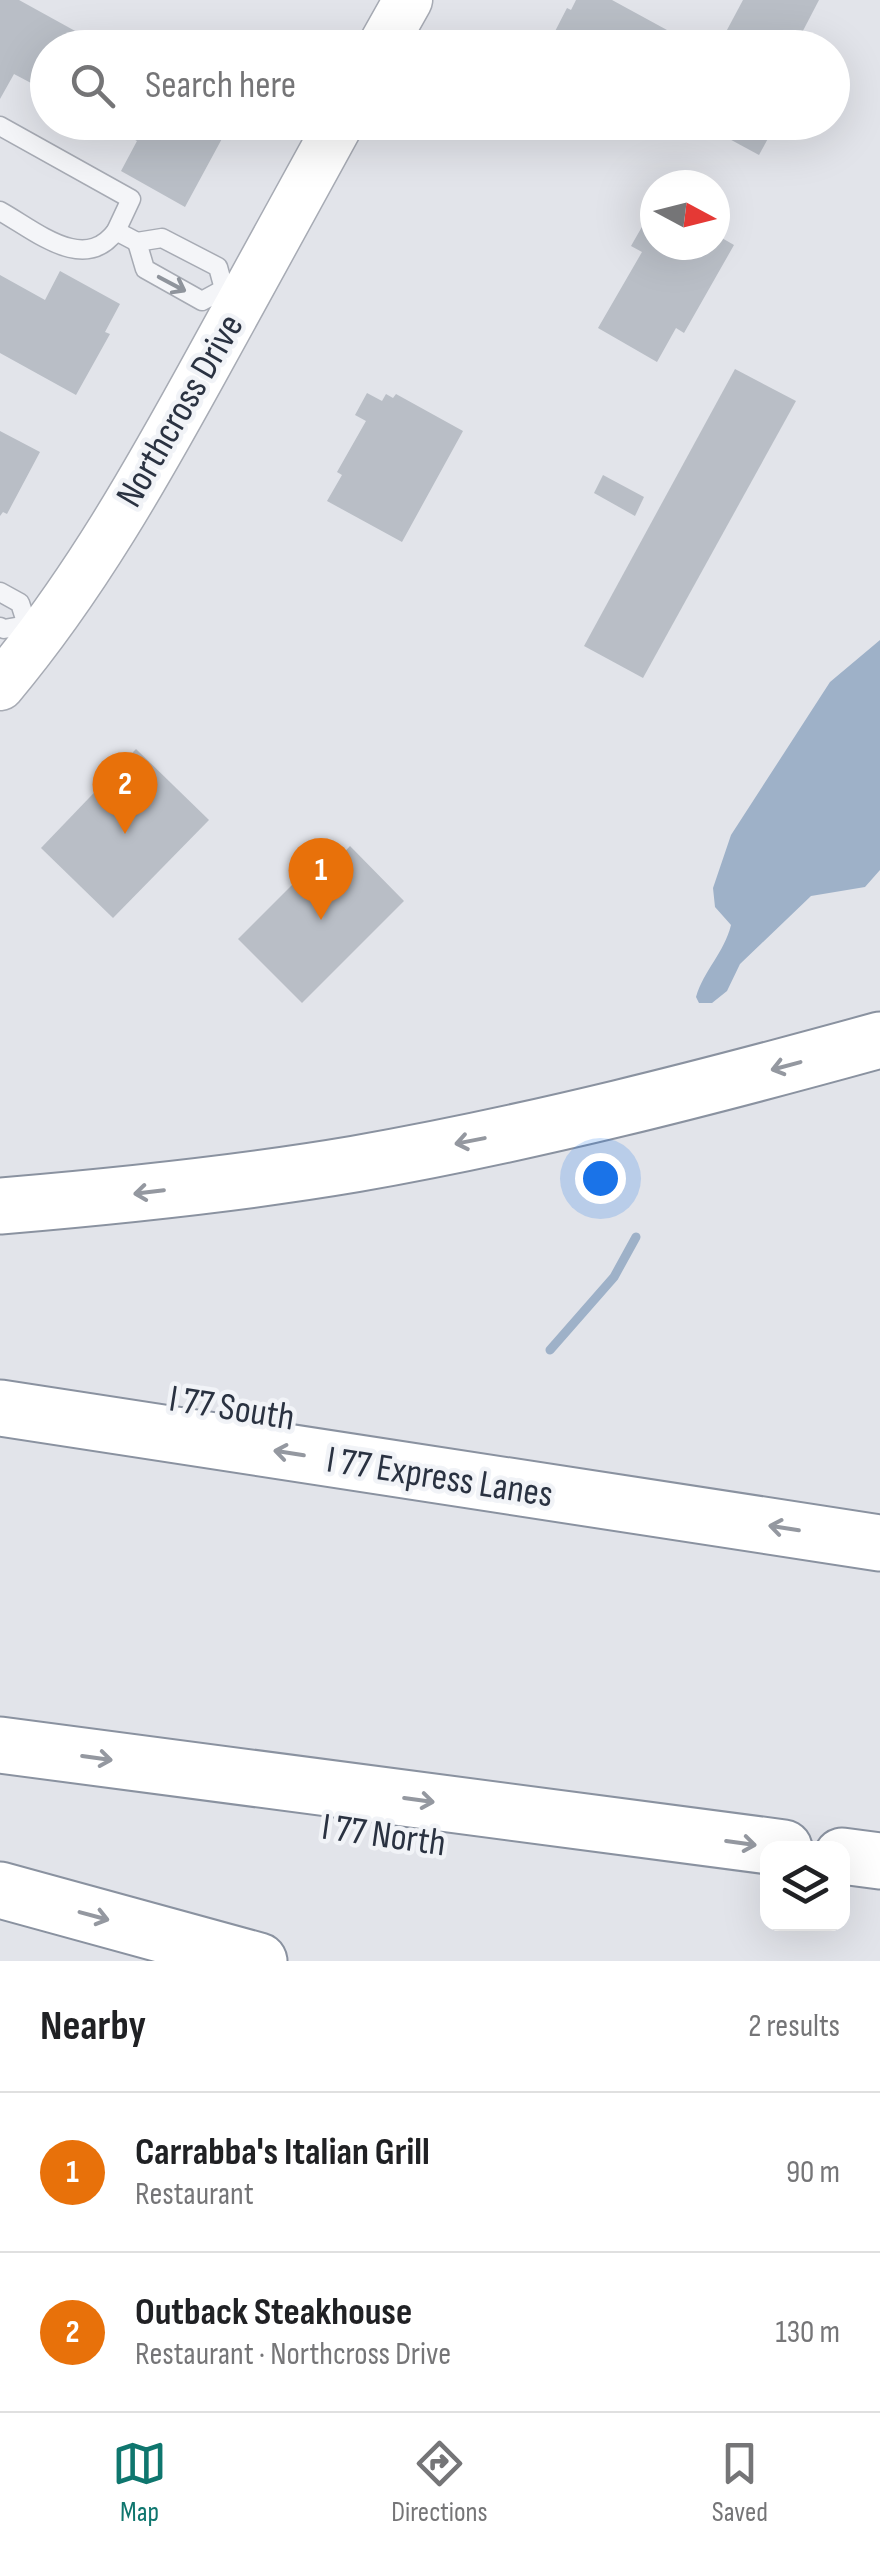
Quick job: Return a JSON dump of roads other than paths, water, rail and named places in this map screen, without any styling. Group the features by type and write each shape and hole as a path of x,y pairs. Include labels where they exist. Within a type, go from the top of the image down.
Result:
{"highway":[{"path":"0,1206 233,1182 390,1157 610,1111 880,1040"},
{"name":"I 77 South","path":"0,1371 880,1505"},
{"name":"I 77 Express Lanes","path":"0,1408 880,1543"},
{"path":"0,1745 760,1845"},
{"name":"I 77 North","path":"0,1783 760,1883"},
{"path":"850,1857 880,1861"},
{"path":"0,1890 260,1961"},
{"path":"850,1895 880,1899"}],"street":[{"path":"392,30 408,0"},
{"name":"Northcross Drive","path":"0,686 23,629 82,578 166,439 232,296 329,140"}],"lane":[{"path":"0,126 131,199 116,231 96,250 63,246 0,212"},
{"path":"116,231 136,242 162,238 218,267 232,296 202,301 144,270 136,242"},
{"path":"0,592 20,603 23,629"}],"water":[{"path":"880,640 880,870 865,887 811,896 740,964 727,991 712,1003 699,1003 696,997 700,987 731,925 715,907 713,888 731,835 830,682"}],"waterway":[{"path":"550,1350 614,1277 636,1237"}],"place":[{"name":"Outback Steakhouse","path":"125,834"},
{"name":"Carrabba's Italian Grill","path":"321,920"}]}
